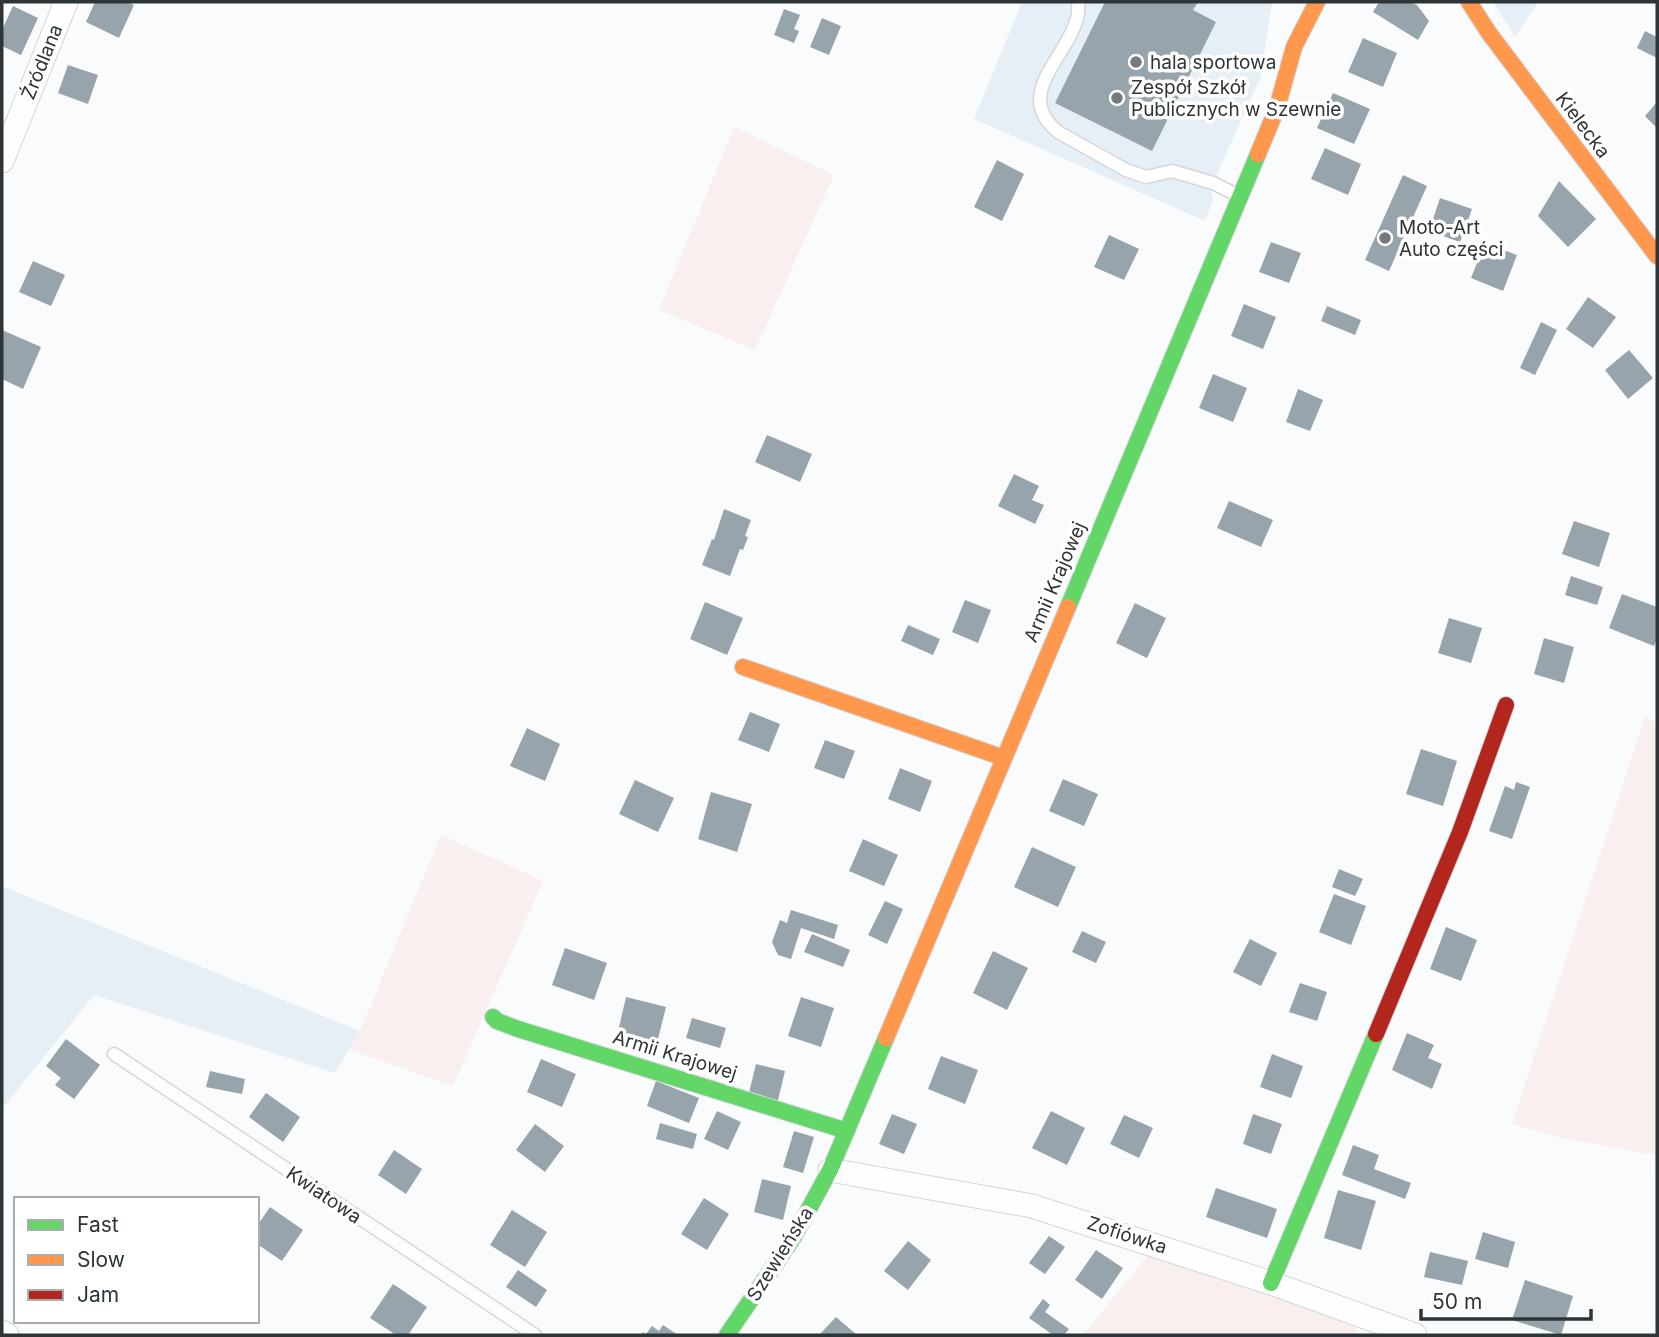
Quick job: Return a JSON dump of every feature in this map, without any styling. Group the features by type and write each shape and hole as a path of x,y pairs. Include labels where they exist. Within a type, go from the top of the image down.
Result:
{"street":[{"name":"Źródlana","path":"2,161 66,2"},
{"name":"Armii Krajowej","path":"830,1170 1241,197 1276,108 1294,47 1317,2"},
{"name":"Kielecka","path":"1461,2 1477,18 1657,256"},
{"name":"Kielecka","path":"1469,2 1477,18"},
{"name":"Armii Krajowej","path":"1294,47 1295,13"},
{"path":"743,667 1004,758"},
{"path":"1271,1283 1461,832 1506,705"},
{"name":"Armii Krajowej","path":"493,1017 518,1029 847,1131"},
{"name":"Zofiówka","path":"830,1170 1032,1206 1271,1283 1362,1327 1415,1335"},
{"name":"Szewieńska","path":"727,1335 793,1238 830,1170"},
{"path":"2,1332 7,1335"}],"lane":[{"path":"1077,2 1079,11 1074,25 1040,92 1041,111 1049,125 1126,170 1146,177 1172,171 1213,183 1241,197"},
{"name":"Kwiatowa","path":"114,1054 535,1335"}],"shaded area":[{"name":"Zespół Szkół Publicznych w Szewnie","path":"1022,2 1272,2 1261,76 1210,189 1213,199 1205,221 974,119"},
{"path":"1493,2 1539,2 1515,37"},
{"path":"734,127 834,175 755,350 659,310"},
{"path":"1645,717 1657,723 1657,1181 1654,1155 1557,1137 1512,1124"},
{"path":"441,835 543,881 453,1086 350,1050"},
{"path":"2,886 360,1031 335,1073 94,995 2,1109"},
{"path":"1150,1253 1355,1322 1357,1334 1083,1335"}],"building":[{"path":"95,2 127,2 134,5 119,38 86,22"},
{"name":"hala sportowa","path":"1105,2 1198,2 1193,10 1216,22 1152,151 1055,103"},
{"path":"1379,2 1411,2 1417,5 1429,21 1418,40 1373,12"},
{"path":"13,6 38,18 21,55 2,46 2,30"},
{"path":"784,9 800,15 794,29 799,31 794,43 774,35"},
{"path":"822,18 841,26 829,55 810,47"},
{"path":"1645,31 1657,37 1657,58 1637,48"},
{"path":"1363,38 1397,53 1383,87 1348,72"},
{"path":"68,65 98,75 88,104 58,93"},
{"path":"1333,93 1370,109 1354,144 1317,128"},
{"path":"1657,102 1657,128 1645,116"},
{"path":"1325,148 1361,164 1348,195 1311,179"},
{"path":"997,160 1024,174 1002,221 974,207"},
{"path":"1403,175 1427,186 1389,271 1365,260"},
{"path":"1559,181 1596,219 1568,247 1538,216"},
{"path":"1440,198 1472,209 1460,242 1429,231"},
{"path":"1109,235 1139,249 1124,280 1094,267"},
{"path":"1271,242 1301,253 1289,283 1259,272"},
{"path":"1485,243 1517,255 1503,291 1471,278"},
{"path":"33,261 65,275 51,306 19,292"},
{"path":"1588,297 1616,317 1593,348 1566,329"},
{"path":"1244,304 1276,317 1263,349 1231,336"},
{"path":"1327,306 1361,320 1355,335 1321,321"},
{"path":"1541,322 1557,330 1535,375 1520,368"},
{"path":"2,330 41,347 23,389 2,379"},
{"path":"1629,350 1653,378 1628,399 1605,370"},
{"path":"1213,374 1247,388 1233,422 1199,408"},
{"path":"1298,389 1323,400 1310,431 1286,422"},
{"path":"767,435 812,454 800,482 755,462"},
{"path":"1014,474 1039,486 1032,500 1044,505 1035,524 998,506"},
{"path":"1229,501 1273,520 1261,547 1217,528"},
{"path":"724,509 751,520 745,536 748,537 743,550 740,549 730,576 702,565"},
{"path":"1574,521 1610,533 1599,567 1562,554"},
{"path":"1571,576 1603,587 1597,605 1565,595"},
{"path":"1622,594 1657,607 1657,638 1654,646 1609,628"},
{"path":"965,600 991,610 978,643 952,632"},
{"path":"705,602 743,618 727,655 690,639"},
{"path":"1135,603 1166,618 1147,658 1116,643"},
{"path":"1449,618 1482,628 1471,663 1438,653"},
{"path":"908,625 940,639 933,655 901,641"},
{"path":"1544,638 1574,647 1564,683 1534,674"},
{"path":"750,712 780,724 769,752 738,740"},
{"path":"527,728 560,744 545,781 510,766"},
{"path":"825,740 855,751 844,779 814,768"},
{"path":"1421,749 1457,761 1443,806 1406,794"},
{"path":"900,768 932,781 920,812 888,799"},
{"path":"1063,779 1098,794 1084,826 1049,811"},
{"path":"635,780 674,798 658,832 619,814"},
{"path":"1516,782 1530,787 1512,839 1489,831 1505,786 1514,790"},
{"path":"711,792 752,804 737,852 698,839"},
{"path":"863,839 898,855 884,886 849,871"},
{"path":"1032,847 1076,867 1058,907 1014,887"},
{"path":"1339,869 1363,879 1355,896 1332,887"},
{"path":"1334,894 1366,906 1351,945 1319,932"},
{"path":"885,901 903,909 887,944 868,935"},
{"path":"791,910 838,925 834,939 801,928 791,959 778,955 772,942 780,920 787,923"},
{"path":"1446,927 1477,940 1461,981 1430,969"},
{"path":"1082,931 1106,942 1096,963 1072,952"},
{"path":"812,934 850,950 843,967 804,952"},
{"path":"1250,939 1277,953 1261,986 1233,972"},
{"path":"565,948 607,963 594,1000 552,985"},
{"path":"993,951 1028,968 1007,1010 973,993"},
{"path":"1300,983 1327,992 1317,1021 1289,1012"},
{"path":"626,997 666,1007 656,1047 617,1036"},
{"path":"801,997 834,1008 821,1047 788,1036"},
{"path":"692,1018 726,1028 720,1048 686,1038"},
{"path":"1407,1033 1434,1045 1428,1058 1442,1064 1432,1089 1392,1070"},
{"path":"66,1039 100,1065 74,1099 55,1085 61,1078 46,1066"},
{"path":"1272,1054 1303,1066 1291,1098 1260,1087"},
{"path":"941,1056 978,1070 965,1104 928,1089"},
{"path":"541,1059 576,1074 562,1107 527,1092"},
{"path":"756,1064 785,1071 777,1104 748,1097"},
{"path":"210,1071 245,1079 242,1094 206,1087"},
{"path":"656,1081 699,1098 689,1123 647,1106"},
{"path":"266,1093 300,1117 283,1142 249,1117"},
{"path":"717,1111 741,1122 728,1150 704,1139"},
{"path":"1051,1111 1085,1128 1067,1165 1032,1148"},
{"path":"892,1114 917,1124 904,1154 879,1144"},
{"path":"1253,1114 1282,1124 1271,1154 1243,1144"},
{"path":"1124,1115 1153,1128 1139,1158 1110,1144"},
{"path":"660,1123 697,1134 693,1149 656,1139"},
{"path":"535,1124 564,1146 545,1172 516,1150"},
{"path":"794,1131 814,1137 803,1173 783,1167"},
{"path":"1353,1145 1379,1155 1374,1169 1411,1183 1405,1199 1342,1175"},
{"path":"394,1150 422,1169 406,1194 378,1175"},
{"path":"762,1179 791,1186 783,1220 754,1212"},
{"path":"1216,1188 1277,1209 1267,1238 1206,1217"},
{"path":"1338,1190 1376,1201 1361,1250 1324,1238"},
{"path":"704,1198 729,1214 707,1250 681,1234"},
{"path":"270,1207 303,1230 282,1261 259,1245 259,1223"},
{"path":"512,1210 547,1232 525,1267 490,1245"},
{"path":"1483,1232 1515,1242 1508,1268 1475,1259"},
{"path":"1049,1236 1065,1247 1045,1274 1029,1263"},
{"path":"908,1241 931,1260 908,1290 884,1271"},
{"path":"1096,1250 1123,1268 1102,1299 1075,1280"},
{"path":"1430,1252 1468,1261 1462,1285 1424,1277"},
{"path":"518,1270 547,1290 536,1307 506,1287"},
{"path":"1525,1280 1573,1296 1561,1335 1512,1320"},
{"path":"393,1284 427,1307 408,1335 396,1335 370,1318"},
{"path":"1043,1299 1050,1305 1045,1312 1069,1329 1064,1335 1053,1335 1029,1318"},
{"path":"836,1317 857,1335 819,1335"},
{"path":"663,1325 678,1335 641,1335 643,1332 646,1334 652,1326 659,1331"}],"traffic: fast":[{"path":"1068,607 1258,154"},
{"path":"493,1017 518,1029 847,1131"},
{"path":"1271,1283 1376,1034"},
{"path":"727,1335 793,1238 830,1170 886,1038"}],"traffic: slow":[{"path":"1258,154 1277,108 1294,47 1317,2"},
{"path":"1469,2 1489,33 1657,256"},
{"path":"886,1038 1068,607"},
{"path":"743,667 1004,758"}],"traffic: jam":[{"path":"1376,1034 1460,832 1506,705"}],"place":[{"name":"hala sportowa","path":"1136,62"},
{"name":"Zespół Szkół Publicznych w Szewnie","path":"1117,98"},
{"name":"Moto-Art Auto części","path":"1385,238"}]}
